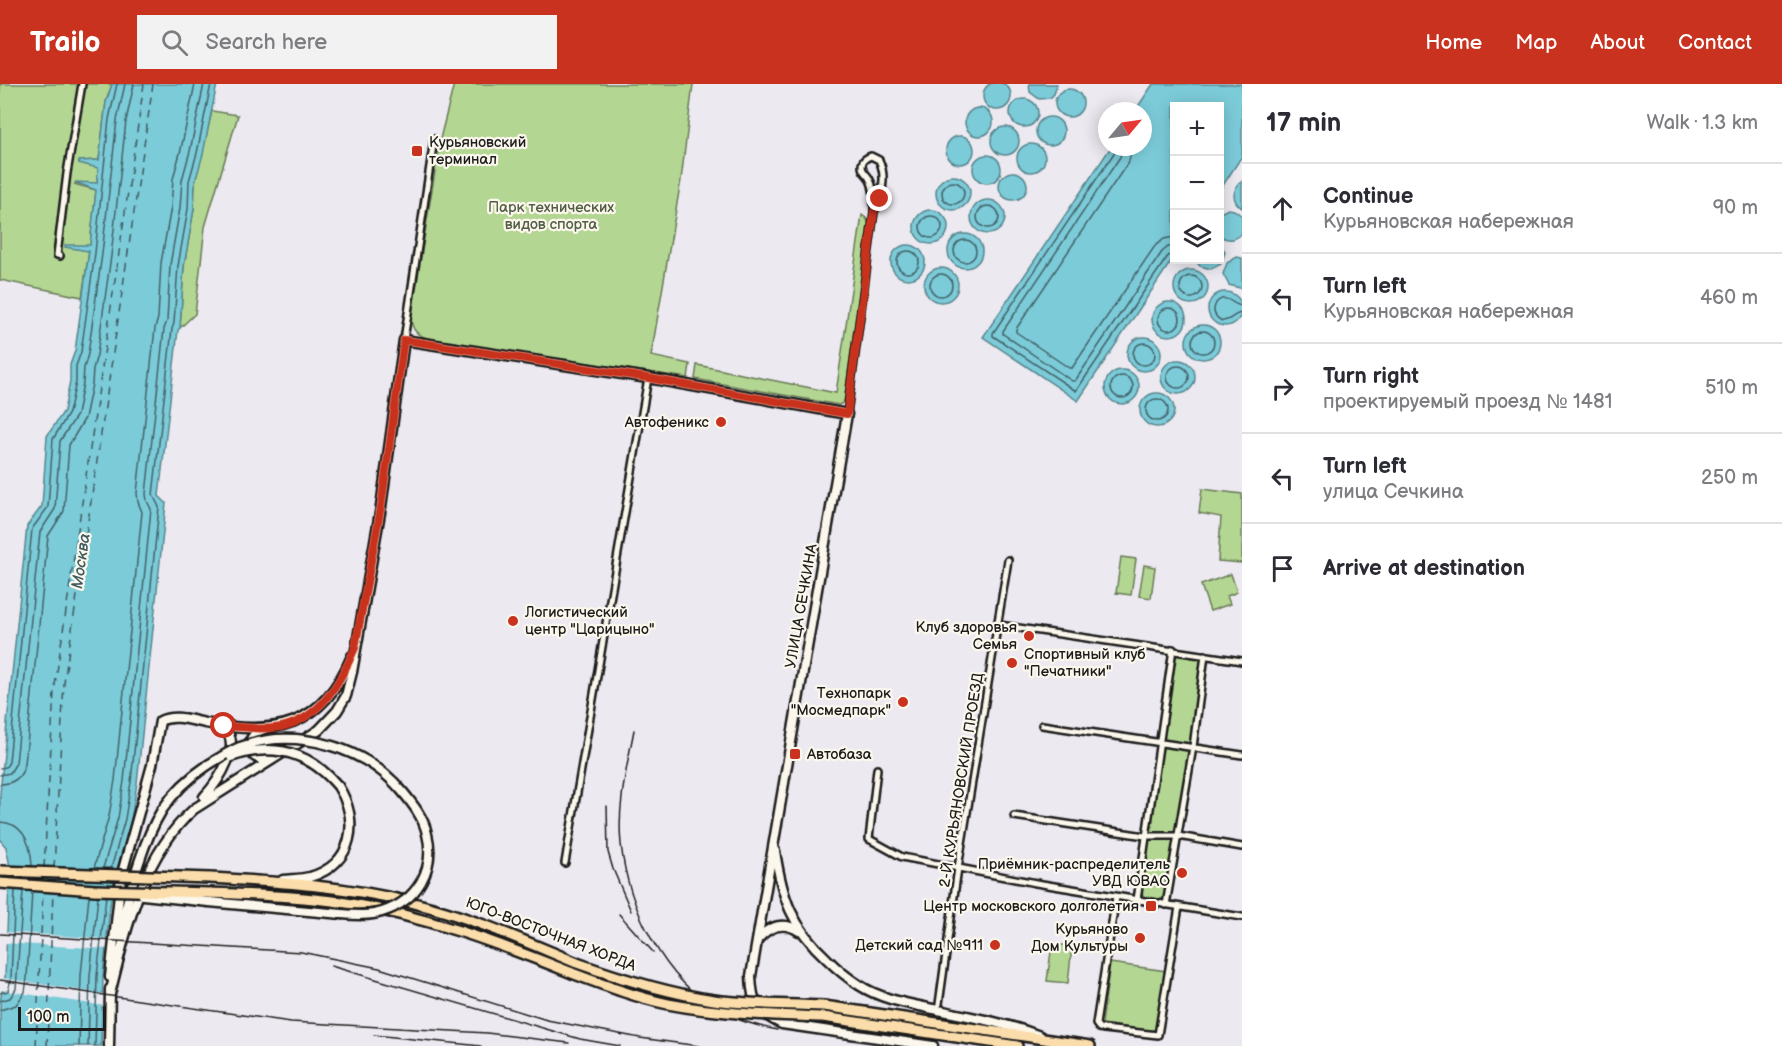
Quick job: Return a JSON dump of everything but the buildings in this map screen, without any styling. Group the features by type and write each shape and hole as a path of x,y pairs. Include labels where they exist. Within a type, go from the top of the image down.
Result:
{"main road":[{"name":"ЮГО-ВОСТОЧНАЯ ХОРДА","path":"0,871 210,878 347,890 414,903 459,915 577,963 622,979 670,992 714,1000 824,1005 1090,1046"},
{"name":"ЮГО-ВОСТОЧНАЯ ХОРДА","path":"0,883 209,897 291,896 346,903 455,928 618,990 667,1003 712,1011 823,1017 1017,1046"}],"street":[{"path":"60,256 57,255 65,184 82,84"},
{"path":"194,809 319,730 337,711 346,696 381,507 434,139"},
{"name":"УЛИЦА СЕЧКИНА","path":"874,212 880,199 883,176 879,160 871,156 866,158 862,167 873,188 874,212 847,414 757,939 751,990 759,1011 782,1024 933,1046"},
{"path":"404,340 648,378 847,414"},
{"path":"565,863 648,378"},
{"name":"2-Й КУРЬЯНОВСКИЙ ПРОЕЗД","path":"939,1004 958,868 1008,560"},
{"path":"999,625 1242,661"},
{"path":"109,1046 110,972 121,877 152,765 160,721 170,717 218,725 267,728 285,726 304,718 320,706 339,682 355,648"},
{"path":"1137,900 1173,649"},
{"path":"1166,905 1193,747 1205,655"},
{"path":"110,994 123,944 150,868 166,840 181,821 214,787 230,752 232,739 230,734 218,725"},
{"path":"1042,725 1242,755"},
{"path":"267,728 253,735 250,749 253,755 263,760 278,756"},
{"path":"110,994 116,946 144,852 162,810 183,784 208,765 240,747 260,742 309,741 329,745 363,759 396,784 421,817 427,832 430,850 424,879 416,891 394,907 381,913 342,914 209,897"},
{"path":"208,765 243,753 269,749 291,753 319,766 346,798 352,823 350,836 340,857 322,872 311,876 254,881"},
{"path":"877,769 869,839 902,857 1116,897 1242,917"},
{"path":"1014,816 1145,836 1178,836 1242,847"},
{"path":"774,843 787,907 802,933 840,971 860,986 903,1003 1016,1027 1051,1040"},
{"path":"1116,897 1096,1024 1099,1028 1158,1035 1179,907"},
{"path":"757,939 765,931 778,925 789,926 802,933"}],"green space":[{"path":"0,84 112,84 106,102 99,160 80,161 79,163 99,168 97,183 74,184 96,190 90,246 65,246 89,251 82,297 0,280"},
{"name":"Парк технических видов спорта","path":"454,84 693,84 681,180 651,356 690,364 688,378 431,340 414,330 411,318 441,135"},
{"path":"212,111 238,115 205,227 195,314 180,328 184,266 194,209 195,182"},
{"path":"862,215 869,224 844,402 839,405 695,379 697,365 836,393"},
{"path":"1202,489 1242,494 1242,563 1218,561 1221,517 1199,513"},
{"path":"1121,557 1136,559 1131,595 1116,593"},
{"path":"1144,565 1155,567 1151,598 1139,596"},
{"path":"1231,574 1237,592 1227,596 1230,604 1210,611 1201,585"},
{"path":"1175,654 1202,660 1191,744 1162,740"},
{"path":"1160,746 1190,750 1175,833 1149,833"},
{"path":"1148,839 1175,839 1163,903 1140,899"},
{"path":"1052,944 1072,946 1068,983 1047,981"},
{"path":"1110,963 1166,971 1157,1032 1102,1024"}],"water":[{"path":"997,82 1007,86 1011,96 1007,106 997,110 987,106 983,96 987,86"},
{"name":"Москва","path":"112,84 217,84 195,182 194,209 184,266 180,328 159,496 166,503 137,783 131,820 114,881 110,906 103,977 101,1046 0,1046 0,1001 5,977 9,861 6,847 0,840 0,793 27,526 42,506 47,436 64,411 70,381 70,365 75,351 89,251 65,247 65,245 90,245 96,190 75,182 97,183 98,168 79,163 79,161 99,160 106,102"},
{"path":"1029,84 1057,84 1050,98 1039,99 1030,92"},
{"path":"1153,84 1242,84 1242,156 1224,184 1224,102 1170,102 1170,263 1078,401 983,337 1105,156 1152,156 1152,102 1141,102"},
{"path":"1069,89 1079,93 1083,103 1079,113 1069,117 1059,113 1055,103 1059,93"},
{"path":"1024,99 1034,103 1038,113 1034,123 1024,127 1014,123 1010,113 1014,103"},
{"path":"979,108 989,112 993,122 989,132 979,136 969,132 965,122 969,112"},
{"path":"1050,117 1060,121 1064,131 1060,141 1050,145 1040,141 1036,131 1040,121"},
{"path":"1005,127 1015,131 1019,141 1015,151 1005,155 995,151 991,141 995,131"},
{"path":"960,136 970,140 974,150 970,160 960,164 950,160 946,150 950,140"},
{"path":"1031,144 1041,148 1045,158 1041,168 1031,172 1021,168 1017,158 1021,148"},
{"path":"987,155 997,159 1001,169 997,179 987,183 977,179 973,169 977,159"},
{"path":"1013,172 1023,176 1027,186 1023,196 1013,200 1003,196 999,186 1003,176"},
{"path":"953,176 965,181 970,193 965,205 953,210 941,205 936,193 941,181"},
{"path":"1242,181 1242,208 1236,202 1234,195"},
{"path":"988,200 1000,205 1005,217 1000,229 988,234 976,229 971,217 976,205"},
{"path":"931,210 943,215 948,227 943,239 931,244 919,239 914,227 919,215"},
{"path":"1234,210 1242,216 1242,233 1237,238 1224,238 1224,211"},
{"path":"965,234 977,239 982,251 977,263 965,268 953,263 948,251 953,239"},
{"path":"908,245 920,250 925,262 920,274 908,279 896,274 891,262 896,250"},
{"path":"1237,257 1242,258 1242,288 1229,285 1223,274 1227,263"},
{"path":"1198,264 1221,264 1211,269"},
{"path":"941,268 953,273 958,285 953,297 941,302 929,297 924,285 929,273"},
{"path":"1191,270 1203,275 1208,287 1203,299 1191,304 1179,299 1174,287 1179,275"},
{"path":"1225,292 1237,297 1242,309 1237,321 1225,326 1213,321 1208,309 1213,297"},
{"path":"1169,302 1181,307 1186,319 1181,331 1169,336 1157,331 1152,319 1157,307"},
{"path":"1203,325 1215,330 1220,342 1215,354 1203,359 1191,354 1186,342 1191,330"},
{"path":"1144,337 1156,342 1161,354 1156,366 1144,371 1132,366 1127,354 1132,342"},
{"path":"1178,360 1190,365 1195,377 1190,389 1178,394 1166,389 1161,377 1166,365"},
{"path":"1122,370 1134,375 1139,387 1134,399 1122,404 1110,399 1105,387 1110,375"},
{"path":"1157,393 1169,398 1174,410 1169,422 1157,427 1145,422 1140,410 1145,398"}],"pier":[{"path":"4,932 110,939 109,949 3,943"},
{"path":"2,978 105,994 105,1006 0,990"}],"ferry route":[{"path":"44,868 54,692 144,84"},
{"path":"54,868 64,683 153,84"},
{"path":"36,1046 43,891"},
{"path":"47,1046 53,891"}],"railway":[{"path":"634,730 623,787 620,830 625,868 640,916 666,961 700,998 734,1018 777,1030"},
{"path":"607,806 608,852 631,911"},
{"path":"619,914 653,952"},
{"path":"0,934 301,952 379,968 547,1020 640,1038 699,1046"},
{"path":"331,966 580,1039 620,1046"},
{"path":"0,980 291,1022 487,1033 569,1043"},
{"path":"374,1035 481,1046"}],"place":[{"name":"Курьяновский терминал","path":"417,151"},
{"name":"Автофеникс","path":"721,422"},
{"name":"Логистический центр \"Царицыно\"","path":"513,621"},
{"name":"Клуб здоровья Семья","path":"1029,636"},
{"name":"Спортивный клуб \"Печатники\"","path":"1012,663"},
{"name":"Технопарк \"Мосмедпарк\"","path":"903,702"},
{"name":"Автобаза","path":"795,754"},
{"name":"Приёмник-распределитель УВД ЮВАО","path":"1182,873"},
{"name":"Центр московского долголетия","path":"1151,906"},
{"name":"Курьяново Дом Культуры","path":"1140,938"},
{"name":"Детский сад №911","path":"995,945"}],"route":[{"path":"224,726 267,728 285,726 304,718 320,706 339,682 349,662 355,648 381,507 404,340 648,378 847,414 874,212 880,199"}]}
